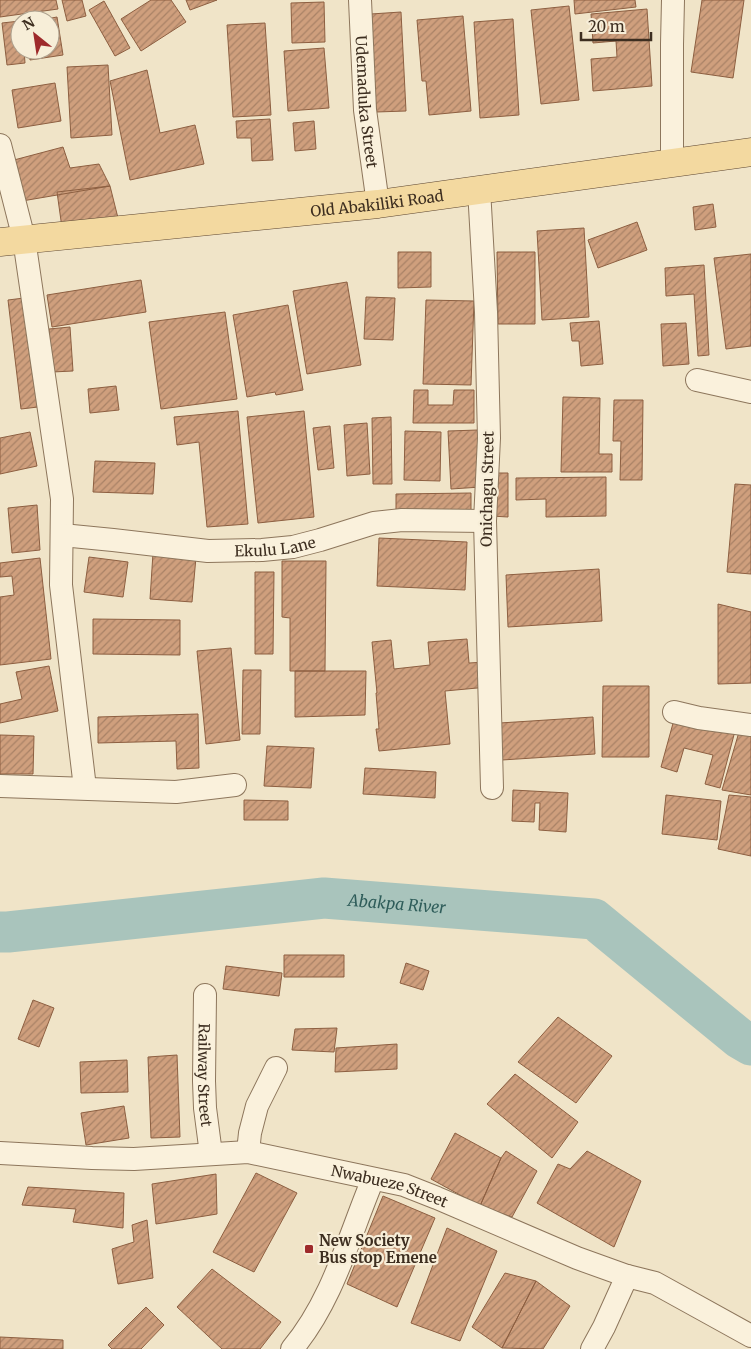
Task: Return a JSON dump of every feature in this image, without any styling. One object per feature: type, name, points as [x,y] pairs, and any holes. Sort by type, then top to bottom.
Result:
[{"type":"main road","name":"Old Abakiliki Road","points":[[12,240],[378,204],[751,152]]},
{"type":"street","name":"Udemaduka Street","points":[[360,0],[365,110],[378,204]]},
{"type":"street","points":[[672,163],[673,0]]},
{"type":"street","points":[[0,145],[12,240],[62,499],[61,585],[85,788]]},
{"type":"street","name":"Onichagu Street","points":[[479,189],[486,312],[489,438],[485,521],[492,788]]},
{"type":"street","points":[[697,380],[751,392]]},
{"type":"street","name":"Ekulu Lane","points":[[62,535],[208,551],[262,550],[293,547],[374,523],[402,520],[485,521]]},
{"type":"street","points":[[674,712],[699,718],[751,725]]},
{"type":"street","points":[[0,786],[176,792],[235,785]]},
{"type":"street","name":"Railway Street","points":[[205,995],[204,1090],[211,1154]]},
{"type":"street","points":[[248,1152],[250,1132],[257,1106],[276,1068]]},
{"type":"street","name":"Nwabueze Street","points":[[0,1153],[134,1159],[248,1152],[404,1185],[577,1258],[654,1283],[751,1336]]},
{"type":"street","points":[[292,1349],[305,1334],[322,1302],[349,1243],[361,1206],[373,1178]]},
{"type":"street","points":[[592,1349],[628,1276]]},
{"type":"building","points":[[0,0],[56,0],[58,9],[10,10],[10,16],[0,17]]},
{"type":"building","points":[[62,0],[82,0],[86,16],[67,21]]},
{"type":"building","points":[[151,0],[171,0],[186,22],[141,51],[121,19]]},
{"type":"building","points":[[186,0],[217,0],[190,10]]},
{"type":"building","points":[[574,0],[635,0],[636,7],[575,14]]},
{"type":"building","points":[[702,0],[744,0],[733,78],[691,72]]},
{"type":"building","points":[[104,1],[130,48],[115,56],[89,10]]},
{"type":"building","points":[[324,2],[325,42],[292,43],[291,3]]},
{"type":"building","points":[[569,6],[579,100],[541,104],[531,10]]},
{"type":"building","points":[[647,9],[652,86],[593,91],[591,59],[617,57],[616,41],[593,43],[591,14]]},
{"type":"building","points":[[401,12],[406,111],[376,112],[371,14]]},
{"type":"building","points":[[463,16],[471,111],[429,115],[426,81],[422,81],[417,20]]},
{"type":"building","points":[[513,19],[519,115],[480,118],[474,22]]},
{"type":"building","points":[[10,22],[10,60],[25,60],[25,63],[7,65],[2,23]]},
{"type":"building","points":[[265,23],[271,115],[233,117],[227,25]]},
{"type":"building","points":[[60,36],[63,55],[60,55]]},
{"type":"building","points":[[324,48],[329,108],[288,111],[284,51]]},
{"type":"building","points":[[108,65],[112,135],[71,138],[67,67]]},
{"type":"building","points":[[147,70],[160,133],[195,125],[204,164],[130,180],[110,81]]},
{"type":"building","points":[[55,83],[61,121],[18,128],[12,90]]},
{"type":"building","points":[[270,119],[273,160],[252,161],[251,138],[237,138],[236,121]]},
{"type":"building","points":[[314,121],[316,149],[295,151],[293,123]]},
{"type":"building","points":[[63,147],[70,168],[99,164],[110,186],[22,201],[14,160]]},
{"type":"building","points":[[110,186],[121,230],[63,235],[57,192]]},
{"type":"building","points":[[713,204],[716,227],[695,230],[693,207]]},
{"type":"building","points":[[637,222],[647,250],[598,268],[588,240]]},
{"type":"building","points":[[584,228],[589,317],[542,320],[537,231]]},
{"type":"building","points":[[398,252],[431,252],[431,287],[398,288]]},
{"type":"building","points":[[497,252],[535,252],[535,324],[498,324]]},
{"type":"building","points":[[751,254],[751,346],[726,349],[714,258]]},
{"type":"building","points":[[704,265],[709,355],[698,356],[694,294],[666,296],[665,268]]},
{"type":"building","points":[[141,280],[146,312],[52,327],[47,295]]},
{"type":"building","points":[[347,282],[361,365],[307,374],[293,291]]},
{"type":"building","points":[[366,297],[395,298],[393,340],[364,339]]},
{"type":"building","points":[[24,298],[38,407],[21,409],[8,300]]},
{"type":"building","points":[[426,300],[474,301],[471,385],[423,384]]},
{"type":"building","points":[[288,305],[303,390],[276,395],[275,392],[247,397],[233,315]]},
{"type":"building","points":[[225,312],[237,399],[161,409],[149,322]]},
{"type":"building","points":[[599,321],[603,364],[581,366],[579,341],[572,341],[570,323]]},
{"type":"building","points":[[686,323],[689,364],[663,366],[661,324]]},
{"type":"building","points":[[70,327],[73,371],[52,372],[49,329]]},
{"type":"building","points":[[116,386],[119,410],[90,413],[88,389]]},
{"type":"building","points":[[414,390],[428,390],[428,405],[453,405],[454,390],[474,390],[474,423],[413,423]]},
{"type":"building","points":[[563,397],[600,398],[599,454],[612,454],[612,472],[561,472]]},
{"type":"building","points":[[614,400],[643,400],[642,480],[620,480],[621,441],[613,441]]},
{"type":"building","points":[[238,411],[248,524],[207,527],[199,442],[177,445],[174,417]]},
{"type":"building","points":[[304,411],[314,517],[258,523],[247,417]]},
{"type":"building","points":[[391,417],[392,484],[373,484],[372,418]]},
{"type":"building","points":[[367,423],[370,474],[347,476],[344,425]]},
{"type":"building","points":[[330,426],[334,468],[318,470],[313,428]]},
{"type":"building","points":[[478,430],[481,487],[451,489],[448,431]]},
{"type":"building","points":[[405,431],[441,432],[440,481],[404,480]]},
{"type":"building","points":[[30,432],[37,466],[0,474],[0,438]]},
{"type":"building","points":[[95,461],[155,463],[153,494],[93,492]]},
{"type":"building","points":[[491,473],[508,473],[508,517],[491,516]]},
{"type":"building","points":[[606,477],[606,516],[546,517],[546,499],[516,500],[516,478]]},
{"type":"building","points":[[735,484],[751,485],[751,574],[727,572]]},
{"type":"building","points":[[471,493],[471,511],[396,512],[396,494]]},
{"type":"building","points":[[37,505],[40,550],[12,553],[8,508]]},
{"type":"building","points":[[379,538],[467,542],[465,590],[377,586]]},
{"type":"building","points":[[153,553],[196,557],[192,602],[150,599]]},
{"type":"building","points":[[89,557],[128,562],[123,597],[84,592]]},
{"type":"building","points":[[40,558],[51,659],[0,665],[0,597],[14,595],[12,576],[0,577],[0,563]]},
{"type":"building","points":[[282,561],[326,561],[325,671],[290,671],[290,618],[282,617]]},
{"type":"building","points":[[599,569],[602,621],[508,627],[506,575]]},
{"type":"building","points":[[255,572],[274,572],[273,654],[255,654]]},
{"type":"building","points":[[718,604],[751,612],[751,683],[718,684]]},
{"type":"building","points":[[93,619],[180,620],[180,655],[93,654]]},
{"type":"building","points":[[467,639],[469,663],[486,662],[488,687],[445,691],[450,744],[379,751],[376,729],[379,729],[377,693],[372,642],[391,640],[394,669],[430,665],[428,642]]},
{"type":"building","points":[[231,648],[240,740],[206,744],[197,651]]},
{"type":"building","points":[[49,666],[58,711],[0,723],[0,704],[22,699],[16,672]]},
{"type":"building","points":[[243,670],[261,670],[260,734],[242,734]]},
{"type":"building","points":[[295,671],[366,671],[365,715],[295,717]]},
{"type":"building","points":[[603,686],[649,686],[649,757],[602,757]]},
{"type":"building","points":[[198,714],[199,768],[177,769],[176,741],[98,743],[98,717]]},
{"type":"building","points":[[675,716],[735,731],[720,788],[705,784],[713,755],[684,748],[677,772],[661,767]]},
{"type":"building","points":[[593,717],[595,754],[502,760],[500,723]]},
{"type":"building","points":[[739,732],[751,734],[751,795],[722,790]]},
{"type":"building","points":[[0,735],[34,736],[33,774],[0,774]]},
{"type":"building","points":[[267,746],[314,748],[311,788],[264,786]]},
{"type":"building","points":[[365,768],[436,772],[435,798],[363,794]]},
{"type":"building","points":[[513,790],[568,793],[566,832],[539,830],[540,803],[535,803],[534,822],[512,821]]},
{"type":"building","points":[[666,795],[721,801],[717,840],[662,834]]},
{"type":"building","points":[[729,795],[751,797],[751,856],[718,849]]},
{"type":"building","points":[[244,800],[288,801],[288,820],[244,820]]},
{"type":"building","points":[[284,955],[344,955],[344,977],[284,977]]},
{"type":"building","points":[[406,963],[429,971],[423,990],[400,983]]},
{"type":"building","points":[[226,966],[282,973],[279,996],[223,989]]},
{"type":"building","points":[[33,1000],[54,1008],[39,1047],[18,1039]]},
{"type":"building","points":[[558,1017],[612,1056],[576,1103],[518,1062]]},
{"type":"building","points":[[337,1028],[334,1052],[292,1050],[295,1029]]},
{"type":"building","points":[[397,1044],[397,1069],[335,1072],[336,1048]]},
{"type":"building","points":[[177,1055],[180,1137],[151,1138],[148,1057]]},
{"type":"building","points":[[127,1060],[128,1092],[81,1093],[80,1062]]},
{"type":"building","points":[[515,1074],[578,1122],[552,1158],[487,1104]]},
{"type":"building","points":[[124,1106],[129,1138],[86,1145],[81,1113]]},
{"type":"building","points":[[455,1133],[501,1158],[480,1206],[431,1179]]},
{"type":"building","points":[[506,1151],[537,1171],[512,1217],[480,1206],[501,1158]]},
{"type":"building","points":[[587,1151],[641,1181],[614,1247],[537,1203],[558,1164],[570,1169]]},
{"type":"building","points":[[256,1173],[297,1193],[254,1272],[213,1252]]},
{"type":"building","points":[[216,1174],[217,1214],[156,1224],[152,1184]]},
{"type":"building","points":[[28,1187],[124,1193],[123,1228],[73,1222],[76,1209],[22,1205]]},
{"type":"building","points":[[383,1196],[435,1218],[397,1307],[347,1284]]},
{"type":"building","points":[[147,1220],[153,1278],[118,1284],[112,1249],[134,1242],[132,1225]]},
{"type":"building","points":[[447,1228],[497,1251],[460,1341],[411,1323]]},
{"type":"building","points":[[212,1269],[281,1322],[260,1349],[222,1349],[177,1307]]},
{"type":"building","points":[[505,1273],[536,1281],[502,1348],[472,1327]]},
{"type":"building","points":[[536,1281],[570,1306],[543,1349],[502,1348]]},
{"type":"building","points":[[146,1307],[164,1325],[141,1349],[112,1349],[108,1345]]},
{"type":"building","points":[[0,1337],[63,1340],[63,1349],[0,1349]]},
{"type":"waterway","name":"Abakpa River","points":[[0,932],[324,898],[594,919],[739,1038],[751,1045]]},
{"type":"place","name":"New Society Bus stop Emene","points":[[309,1249]]}]
